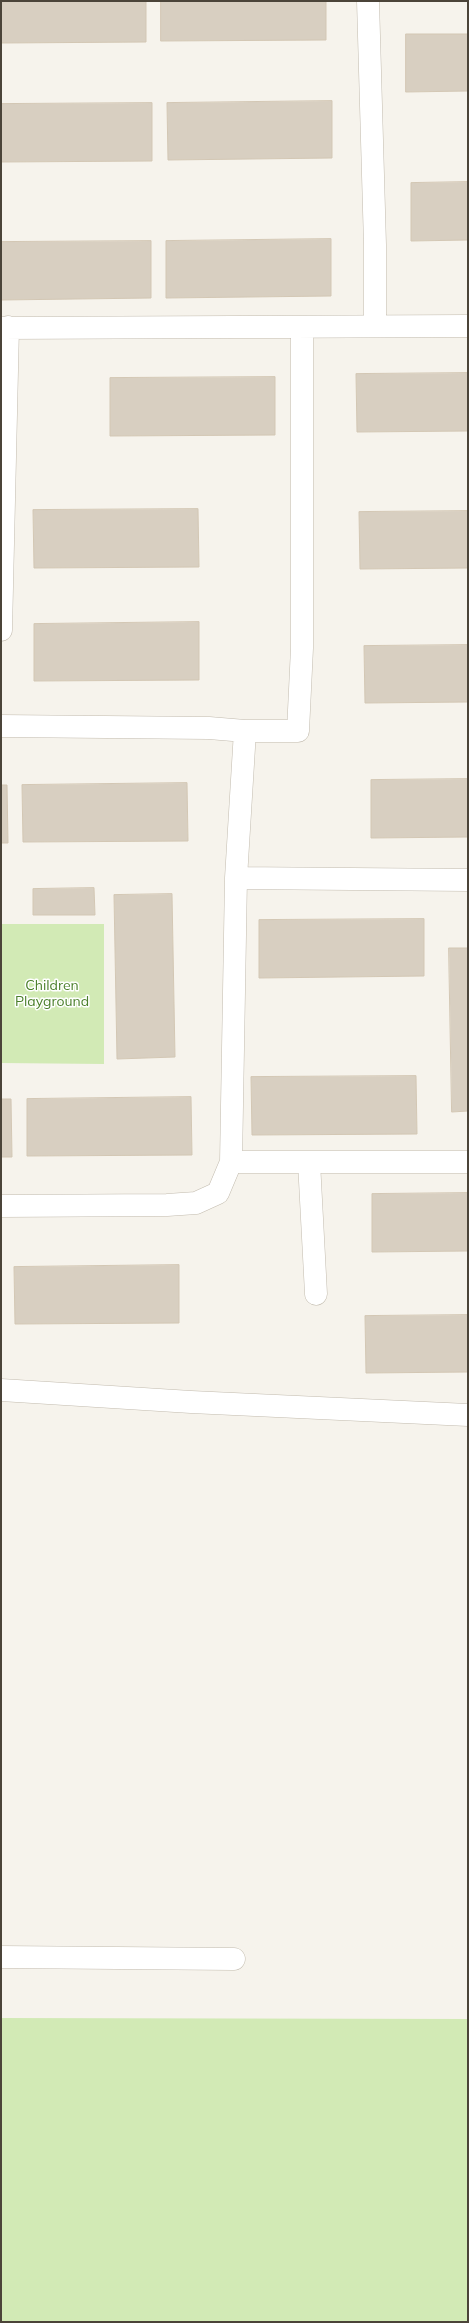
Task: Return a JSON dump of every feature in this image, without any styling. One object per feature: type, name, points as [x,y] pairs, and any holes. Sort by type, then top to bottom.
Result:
[{"type":"street","points":[[368,1],[375,245],[375,326]]},
{"type":"street","points":[[1,630],[3,327],[302,328],[468,326]]},
{"type":"street","points":[[1,726],[209,728],[245,731],[298,731],[302,648],[302,328]]},
{"type":"street","points":[[1,1206],[196,1203],[218,1193],[231,1162],[236,878],[245,731]]},
{"type":"street","points":[[236,878],[468,880]]},
{"type":"street","points":[[231,1162],[468,1162]]},
{"type":"street","points":[[309,1162],[316,1294]]},
{"type":"street","points":[[1,1390],[191,1402],[468,1415]]},
{"type":"street","points":[[1,1957],[234,1960]]},
{"type":"green space","name":"Children Playground","points":[[1,924],[104,924],[104,1064],[1,1063]]},
{"type":"green space","points":[[1,2018],[468,2019],[468,2322],[1,2322]]},
{"type":"building","points":[[1,1],[146,1],[146,42],[1,43]]},
{"type":"building","points":[[161,1],[326,1],[326,40],[161,41]]},
{"type":"building","points":[[406,34],[468,34],[468,91],[406,92]]},
{"type":"building","points":[[332,101],[332,158],[168,160],[167,103]]},
{"type":"building","points":[[152,103],[152,161],[1,162],[1,104]]},
{"type":"building","points":[[468,182],[468,240],[411,241],[411,183]]},
{"type":"building","points":[[331,239],[331,296],[166,298],[166,241]]},
{"type":"building","points":[[151,241],[151,298],[1,300],[1,242]]},
{"type":"building","points":[[468,373],[468,431],[357,432],[356,374]]},
{"type":"building","points":[[275,377],[275,435],[110,436],[110,378]]},
{"type":"building","points":[[198,509],[199,567],[34,568],[33,510]]},
{"type":"building","points":[[468,511],[468,568],[360,569],[359,512]]},
{"type":"building","points":[[199,622],[199,680],[34,681],[34,624]]},
{"type":"building","points":[[468,645],[468,702],[365,703],[364,646]]},
{"type":"building","points":[[468,779],[468,837],[371,838],[371,780]]},
{"type":"building","points":[[187,783],[188,841],[23,842],[22,785]]},
{"type":"building","points":[[1,785],[7,785],[8,843],[1,843]]},
{"type":"building","points":[[94,888],[95,915],[33,915],[33,889]]},
{"type":"building","points":[[172,894],[175,1057],[117,1059],[114,895]]},
{"type":"building","points":[[424,919],[424,976],[259,978],[259,920]]},
{"type":"building","points":[[449,948],[468,948],[468,1111],[452,1112]]},
{"type":"building","points":[[416,1076],[417,1134],[252,1135],[251,1077]]},
{"type":"building","points":[[191,1097],[192,1155],[27,1156],[27,1099]]},
{"type":"building","points":[[1,1099],[11,1099],[12,1157],[1,1157]]},
{"type":"building","points":[[468,1193],[468,1251],[372,1252],[372,1194]]},
{"type":"building","points":[[179,1265],[179,1323],[15,1324],[14,1267]]},
{"type":"building","points":[[468,1315],[468,1372],[366,1373],[365,1316]]}]
